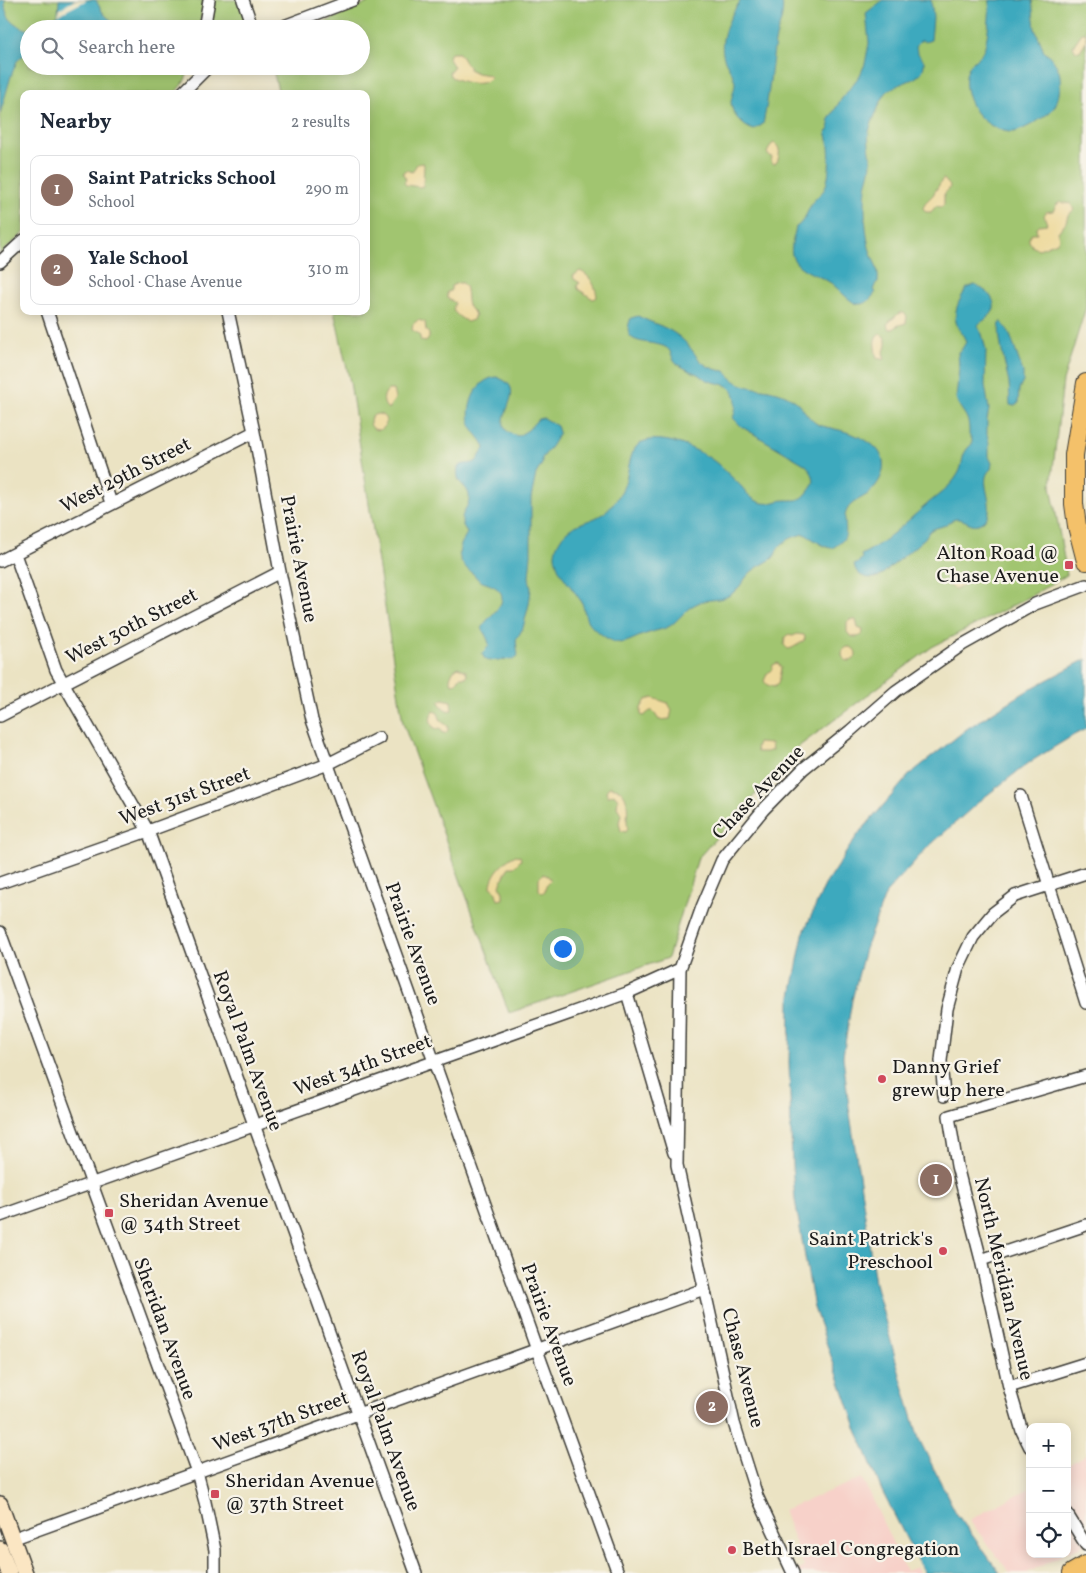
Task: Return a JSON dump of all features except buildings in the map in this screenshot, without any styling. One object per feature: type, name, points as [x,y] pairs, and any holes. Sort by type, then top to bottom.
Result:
[{"type":"main road","points":[[1086,383],[1074,455],[1074,504],[1077,526],[1086,561]]},
{"type":"main road","points":[[0,1504],[25,1573]]},
{"type":"main road","points":[[0,1549],[8,1573]]},
{"type":"main road","points":[[1072,1573],[1086,1565]]},
{"type":"street","points":[[206,20],[209,0]]},
{"type":"street","points":[[243,0],[250,20]]},
{"type":"street","points":[[300,20],[353,0]]},
{"type":"street","points":[[192,88],[195,75]]},
{"type":"street","points":[[192,88],[202,75]]},
{"type":"street","points":[[0,262],[20,244]]},
{"type":"street","points":[[48,315],[111,504]]},
{"type":"street","name":"Prairie Avenue","points":[[229,315],[254,432],[280,572],[312,720],[618,1573]]},
{"type":"street","name":"West 29th Street","points":[[0,561],[254,432]]},
{"type":"street","name":"Royal Palm Avenue","points":[[15,554],[56,670],[148,831],[416,1573]]},
{"type":"street","name":"West 30th Street","points":[[0,716],[280,572]]},
{"type":"street","name":"Chase Avenue","points":[[677,1165],[680,969],[702,907],[722,860],[763,810],[803,769],[896,691],[962,645],[1035,604],[1086,585]]},
{"type":"street","name":"West 31st Street","points":[[0,882],[148,831],[328,764],[378,738]]},
{"type":"street","points":[[1021,796],[1086,1003]]},
{"type":"street","points":[[944,1096],[941,1061],[947,1009],[958,968],[973,937],[993,913],[1015,896],[1086,873]]},
{"type":"street","name":"Sheridan Avenue","points":[[0,932],[197,1472],[215,1550],[215,1573]]},
{"type":"street","name":"West 34th Street","points":[[0,1216],[627,993],[680,969]]},
{"type":"street","name":"Chase Avenue","points":[[627,993],[677,1165],[734,1423],[757,1496],[789,1572]]},
{"type":"street","name":"North Meridian Avenue","points":[[1026,1439],[1008,1386],[981,1260],[957,1166],[949,1116],[1086,1076]]},
{"type":"street","points":[[981,1260],[1086,1225]]},
{"type":"street","name":"West 37th Street","points":[[12,1538],[704,1289]]},
{"type":"street","points":[[1008,1386],[1086,1363]]},
{"type":"street","points":[[1071,1521],[1086,1545]]},
{"type":"shaded area","points":[[1086,1454],[1086,1544],[1071,1551],[1071,1468],[1071,1463]]},
{"type":"shaded area","points":[[862,1478],[906,1571],[916,1567],[920,1573],[794,1573],[804,1567],[783,1510]]},
{"type":"shaded area","points":[[1026,1490],[1026,1558],[1057,1558],[1027,1573],[1010,1573],[969,1520]]},
{"type":"green space","points":[[0,0],[204,0],[201,20],[20,20],[20,75],[187,75],[177,90],[20,90],[20,236],[0,254]]},
{"type":"green space","points":[[213,0],[240,0],[248,20],[211,20]]},
{"type":"green space","points":[[374,0],[1086,0],[1086,307],[1063,381],[1051,486],[1067,575],[1029,597],[932,647],[798,747],[698,858],[668,958],[509,1013],[403,723],[350,382],[335,315],[370,315],[370,90],[278,90],[274,75],[370,75],[370,20],[330,20]]},
{"type":"sand","points":[[1082,33],[1086,33],[1086,41],[1080,51],[1076,51],[1073,46]]},
{"type":"sand","points":[[452,53],[459,53],[469,66],[469,69],[477,73],[489,75],[491,78],[482,83],[477,83],[451,77],[449,73],[454,67],[449,59]]},
{"type":"sand","points":[[774,143],[778,147],[779,157],[774,164],[771,162],[772,157],[767,153]]},
{"type":"sand","points":[[423,163],[423,186],[406,185],[403,172],[406,170],[412,172],[417,164]]},
{"type":"sand","points":[[944,179],[950,186],[944,194],[944,205],[941,207],[936,206],[931,212],[926,212],[923,208],[925,203]]},
{"type":"sand","points":[[1060,202],[1071,204],[1074,210],[1068,215],[1066,222],[1058,232],[1059,238],[1057,242],[1039,249],[1033,247],[1029,241],[1032,233],[1037,233],[1036,228],[1039,225],[1047,224],[1044,215],[1046,212],[1055,210],[1056,205]]},
{"type":"sand","points":[[580,271],[592,281],[596,298],[593,299],[578,289],[577,285],[580,283],[573,276]]},
{"type":"sand","points":[[462,283],[465,286],[469,307],[475,314],[473,320],[467,322],[454,312],[455,303],[447,298],[447,292],[451,291],[451,286]]},
{"type":"sand","points":[[899,313],[904,313],[907,316],[906,323],[896,326],[894,329],[888,328],[887,324]]},
{"type":"sand","points":[[418,320],[425,322],[426,330],[429,334],[426,342],[421,341],[419,334],[412,330],[413,324]]},
{"type":"sand","points":[[881,334],[886,341],[883,354],[884,360],[877,358],[875,349],[875,340]]},
{"type":"sand","points":[[388,390],[393,390],[395,399],[388,409],[384,400]]},
{"type":"sand","points":[[378,414],[384,416],[386,422],[384,428],[378,430],[372,428],[370,422],[372,416]]},
{"type":"sand","points":[[962,574],[966,577],[966,580],[961,587],[954,589],[946,584],[946,580]]},
{"type":"sand","points":[[852,619],[856,620],[858,628],[863,630],[862,635],[858,637],[854,637],[847,632],[847,622]]},
{"type":"sand","points":[[797,634],[804,635],[804,641],[788,649],[784,645],[785,637]]},
{"type":"sand","points":[[846,647],[852,647],[856,654],[852,661],[846,661],[842,657],[842,651]]},
{"type":"sand","points":[[777,663],[781,668],[778,684],[774,687],[767,685],[764,681],[773,665]]},
{"type":"sand","points":[[458,667],[466,671],[467,677],[460,677],[456,683],[452,684],[450,678],[453,671]]},
{"type":"sand","points":[[653,698],[668,703],[672,710],[670,719],[659,720],[653,711],[644,716],[641,715],[641,708],[646,700]]},
{"type":"sand","points":[[443,699],[451,701],[452,710],[446,710],[441,706],[439,702]]},
{"type":"sand","points":[[434,711],[438,713],[441,721],[448,726],[446,733],[443,733],[440,728],[433,727],[430,719]]},
{"type":"sand","points":[[758,743],[771,744],[772,750],[757,752],[756,747]]},
{"type":"sand","points":[[609,787],[616,788],[624,794],[626,799],[628,828],[626,832],[621,831],[619,823],[621,814],[617,807],[618,799],[614,794],[608,796],[606,791]]},
{"type":"sand","points":[[516,855],[520,856],[521,860],[514,867],[509,867],[507,870],[500,885],[503,899],[498,900],[495,890],[491,887],[493,877],[507,860]]},
{"type":"sand","points":[[543,874],[551,880],[542,893],[539,890],[539,878]]},
{"type":"water","points":[[0,0],[5,0],[8,16],[20,27],[20,58],[11,76],[0,114]]},
{"type":"water","points":[[59,0],[96,0],[104,14],[111,20],[49,20],[58,15]]},
{"type":"water","points":[[741,0],[782,0],[783,6],[775,42],[763,124],[754,130],[742,123],[733,111],[731,102],[735,83],[724,58],[723,50],[726,28]]},
{"type":"water","points":[[883,0],[931,0],[933,18],[931,40],[925,42],[922,40],[916,47],[924,61],[923,68],[916,77],[886,93],[870,128],[871,165],[866,188],[865,215],[869,248],[878,271],[878,282],[873,290],[876,292],[870,299],[858,304],[831,283],[800,266],[793,258],[792,246],[796,227],[803,220],[812,203],[824,190],[826,184],[830,161],[826,131],[829,130],[830,123],[828,121],[840,101],[860,75],[865,64],[869,43],[866,13]]},
{"type":"water","points":[[990,0],[1032,0],[1035,29],[1043,50],[1055,64],[1060,76],[1059,95],[1052,110],[1036,122],[1013,132],[999,129],[982,119],[971,104],[966,90],[968,69],[981,54],[985,46]]},
{"type":"water","points":[[974,285],[984,290],[994,303],[992,313],[978,325],[986,350],[985,385],[989,409],[987,434],[989,457],[992,463],[986,481],[989,503],[987,516],[978,524],[955,519],[943,526],[932,529],[925,538],[879,577],[871,578],[860,575],[854,564],[857,564],[862,558],[861,555],[886,539],[947,488],[958,474],[965,452],[972,444],[967,418],[956,398],[959,368],[958,352],[966,342],[955,317],[957,306],[962,296],[967,288]]},
{"type":"water","points":[[638,316],[672,332],[684,341],[702,362],[715,369],[725,371],[738,383],[785,395],[797,403],[817,424],[840,430],[867,441],[880,454],[883,466],[880,478],[873,489],[847,510],[845,514],[845,535],[835,547],[825,546],[804,534],[793,537],[778,548],[773,558],[751,572],[739,588],[725,598],[701,602],[692,606],[670,626],[620,643],[608,639],[596,631],[588,622],[582,603],[558,568],[555,551],[567,531],[600,516],[614,503],[623,487],[632,454],[638,445],[651,440],[661,440],[693,449],[719,465],[750,496],[761,503],[800,499],[814,482],[812,473],[806,465],[742,427],[733,418],[736,399],[730,388],[708,380],[679,365],[663,346],[632,338],[628,327],[631,318]]},
{"type":"water","points":[[1001,321],[1009,332],[1023,372],[1023,382],[1019,389],[1018,404],[1014,406],[1010,405],[1009,384],[1000,342]]},
{"type":"water","points":[[497,377],[509,384],[512,392],[504,421],[505,427],[509,432],[518,436],[528,430],[538,419],[543,418],[557,426],[559,432],[552,446],[542,458],[542,464],[536,474],[531,498],[529,577],[531,589],[523,628],[516,640],[518,656],[514,659],[488,661],[482,653],[489,646],[482,627],[500,605],[502,598],[496,588],[479,580],[466,568],[460,559],[461,545],[467,533],[462,519],[469,495],[468,491],[459,481],[457,473],[458,467],[478,460],[485,449],[471,426],[470,408],[474,393],[479,387],[490,378]]},
{"type":"water","points":[[1086,659],[1086,729],[1030,762],[982,799],[927,848],[886,893],[865,949],[852,1000],[843,1056],[875,1283],[919,1439],[956,1513],[1000,1573],[924,1573],[882,1491],[857,1430],[814,1308],[795,1200],[792,1166],[789,1062],[790,1001],[803,934],[825,885],[856,837],[910,774],[968,728],[1030,689]]},
{"type":"pier","points":[[75,0],[87,0],[58,15],[59,9]]},
{"type":"place","name":"Alton Road @ Chase Avenue","points":[[1069,565]]},
{"type":"place","name":"Danny Grief grew up here","points":[[882,1079]]},
{"type":"place","name":"Saint Patricks School","points":[[936,1180]]},
{"type":"place","name":"Sheridan Avenue @ 34th Street","points":[[109,1213]]},
{"type":"place","name":"Saint Patrick's Preschool","points":[[943,1251]]},
{"type":"place","name":"Yale School","points":[[712,1407]]},
{"type":"place","name":"Sheridan Avenue @ 37th Street","points":[[215,1494]]},
{"type":"place","name":"Beth Israel Congregation","points":[[732,1550]]}]
